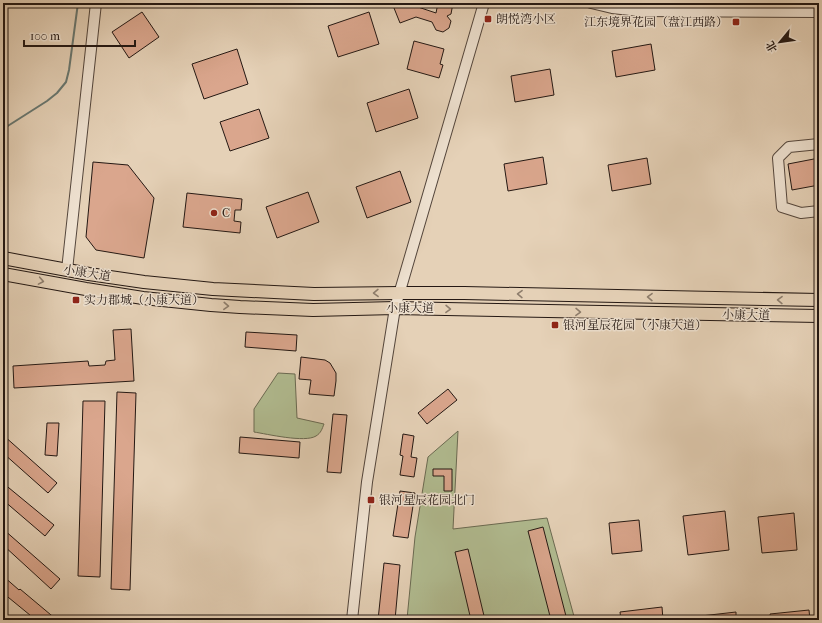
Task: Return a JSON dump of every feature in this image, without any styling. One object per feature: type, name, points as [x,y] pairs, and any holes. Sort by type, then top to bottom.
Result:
[{"type":"main road","name":"小康大道","points":[[3,258],[144,282],[213,289],[314,294],[400,293],[819,300]]},
{"type":"main road","name":"小康大道","points":[[3,274],[143,298],[212,305],[313,310],[395,308],[819,316]]},
{"type":"street","points":[[67,270],[89,55],[96,3]]},
{"type":"street","points":[[352,620],[367,482],[395,308],[484,3]]},
{"type":"street","points":[[591,3],[612,8],[640,11],[819,12]]},
{"type":"street","points":[[819,144],[789,147],[778,158],[782,207],[801,213],[819,211]]},
{"type":"green space","points":[[278,373],[295,374],[297,418],[324,424],[316,436],[304,439],[254,432],[254,409]]},
{"type":"green space","points":[[458,431],[453,529],[547,518],[575,620],[407,619],[415,537],[428,457]]},
{"type":"building","points":[[392,3],[412,3],[412,5],[436,13],[438,3],[453,3],[451,14],[447,16],[451,21],[449,28],[443,32],[436,30],[432,22],[416,17],[400,23]]},
{"type":"building","points":[[142,12],[159,37],[129,58],[112,32]]},
{"type":"building","points":[[369,12],[379,44],[338,57],[328,26]]},
{"type":"building","points":[[414,41],[444,49],[440,64],[443,65],[439,78],[407,69]]},
{"type":"building","points":[[651,44],[655,70],[616,77],[612,51]]},
{"type":"building","points":[[237,49],[248,84],[204,99],[192,64]]},
{"type":"building","points":[[550,69],[554,95],[515,102],[511,76]]},
{"type":"building","points":[[409,89],[418,118],[376,132],[367,103]]},
{"type":"building","points":[[259,109],[269,138],[230,151],[220,122]]},
{"type":"building","points":[[543,157],[547,184],[508,191],[504,164]]},
{"type":"building","points":[[647,158],[651,184],[612,191],[608,165]]},
{"type":"building","points":[[819,158],[819,185],[792,190],[788,164]]},
{"type":"building","points":[[93,162],[128,165],[154,198],[144,258],[96,250],[86,237]]},
{"type":"building","points":[[400,171],[411,202],[367,218],[356,187]]},
{"type":"building","points":[[308,192],[319,222],[277,238],[266,207]]},
{"type":"building","name":"C","points":[[187,193],[242,199],[241,210],[235,210],[234,221],[241,222],[240,233],[183,227]]},
{"type":"building","points":[[131,329],[134,381],[14,388],[13,366],[88,361],[89,366],[105,365],[106,361],[115,360],[113,330]]},
{"type":"building","points":[[246,332],[297,335],[296,351],[245,347]]},
{"type":"building","points":[[301,357],[325,360],[330,363],[336,373],[334,396],[309,394],[311,380],[299,379]]},
{"type":"building","points":[[448,389],[457,400],[427,424],[418,413]]},
{"type":"building","points":[[117,392],[136,393],[130,590],[111,589]]},
{"type":"building","points":[[83,401],[105,401],[100,577],[78,576]]},
{"type":"building","points":[[333,414],[347,415],[341,473],[327,472]]},
{"type":"building","points":[[47,423],[59,423],[57,456],[45,455]]},
{"type":"building","points":[[403,434],[414,436],[411,457],[417,458],[414,477],[400,475],[403,456],[400,455]]},
{"type":"building","points":[[3,435],[57,483],[48,493],[3,453]]},
{"type":"building","points":[[240,437],[300,442],[299,458],[239,453]]},
{"type":"building","points":[[433,469],[452,469],[452,491],[444,491],[444,476],[433,476]]},
{"type":"building","points":[[3,483],[54,525],[45,536],[3,500]]},
{"type":"building","points":[[400,491],[415,493],[408,538],[393,536]]},
{"type":"building","points":[[725,511],[729,550],[688,555],[683,516]]},
{"type":"building","points":[[794,513],[797,550],[762,553],[758,517]]},
{"type":"building","points":[[639,520],[642,551],[612,554],[609,523]]},
{"type":"building","points":[[543,527],[567,620],[551,620],[528,531]]},
{"type":"building","points":[[3,529],[60,579],[51,589],[3,545]]},
{"type":"building","points":[[468,549],[485,620],[471,620],[455,552]]},
{"type":"building","points":[[384,563],[400,565],[395,620],[378,620]]},
{"type":"building","points":[[3,576],[57,620],[36,620],[3,593]]},
{"type":"building","points":[[662,607],[663,620],[621,620],[620,612]]},
{"type":"building","points":[[809,610],[810,620],[771,620],[770,614]]},
{"type":"building","points":[[736,612],[736,620],[701,620],[701,616]]},
{"type":"waterway","points":[[3,129],[47,101],[57,93],[66,82],[78,3]]},
{"type":"place","name":"朗悦湾小区","points":[[488,19]]},
{"type":"place","name":"江东境界花园（盘江西路）","points":[[736,22]]},
{"type":"place","name":"C","points":[[214,213]]},
{"type":"place","name":"实力郡城（小康大道）","points":[[76,300]]},
{"type":"place","name":"银河星辰花园（小康大道）","points":[[555,325]]},
{"type":"place","name":"银河星辰花园北门","points":[[371,500]]}]
